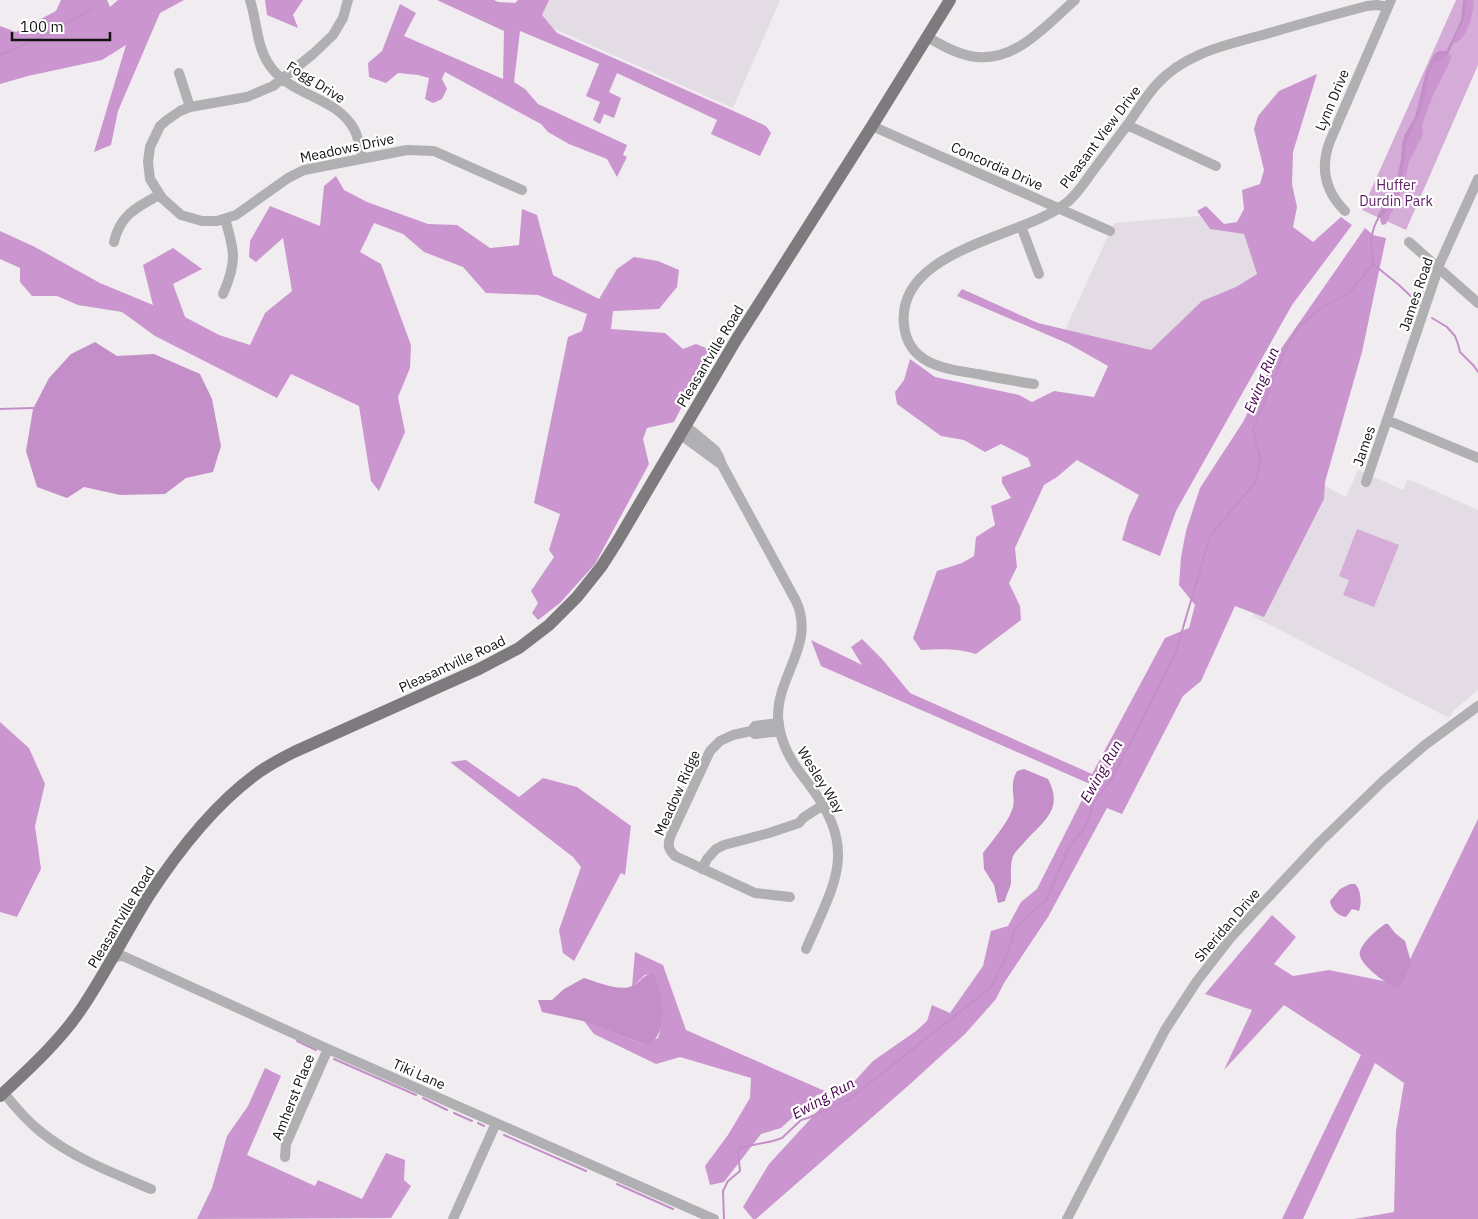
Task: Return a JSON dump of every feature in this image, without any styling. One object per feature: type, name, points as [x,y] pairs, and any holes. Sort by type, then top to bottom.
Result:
[{"type":"main road","name":"Pleasantville Road","points":[[2,1095],[70,1025],[114,957],[147,898],[180,852],[219,808],[255,775],[294,752],[502,658],[526,643],[549,625],[577,597],[601,567],[772,282],[950,0]]},
{"type":"street","name":"Fogg Drive","points":[[250,0],[256,34],[261,50],[270,66],[281,78],[299,91],[332,106],[345,116],[358,138],[362,158]]},
{"type":"street","name":"Meadows Drive","points":[[348,0],[343,18],[333,35],[313,54],[273,86],[256,94],[190,107],[160,126],[150,147],[148,170],[150,179],[159,194],[173,209],[186,217],[210,222],[225,219],[243,211],[297,172],[312,167],[407,150],[434,152],[522,190]]},
{"type":"street","points":[[927,37],[969,56],[979,58],[998,56],[1018,48],[1075,0]]},
{"type":"street","name":"Pleasant View Drive","points":[[1034,384],[943,369],[925,360],[912,346],[904,329],[904,309],[910,291],[923,276],[956,252],[1021,226],[1059,208],[1071,199],[1149,94],[1160,81],[1178,66],[1199,54],[1367,6],[1390,4]]},
{"type":"street","name":"Lynn Drive","points":[[1345,211],[1337,203],[1327,183],[1325,157],[1332,135],[1390,4]]},
{"type":"street","points":[[179,73],[190,107]]},
{"type":"street","points":[[1127,125],[1216,166]]},
{"type":"street","name":"Concordia Drive","points":[[872,126],[1110,231]]},
{"type":"street","name":"James Road","points":[[1387,420],[1439,268],[1478,179]]},
{"type":"street","points":[[114,242],[118,227],[124,219],[139,206],[159,194]]},
{"type":"street","points":[[223,294],[232,272],[234,257],[232,241],[225,219]]},
{"type":"street","points":[[1021,226],[1039,274]]},
{"type":"street","points":[[1409,242],[1478,303]]},
{"type":"street","points":[[1387,420],[1478,458]]},
{"type":"street","name":"James","points":[[1366,482],[1387,420]]},
{"type":"street","name":"Wesley Way","points":[[684,430],[715,450],[796,601],[801,614],[800,645],[780,694],[779,727],[784,747],[793,764],[826,809],[838,846],[837,872],[806,948]]},
{"type":"street","name":"Sheridan Drive","points":[[1067,1219],[1165,1030],[1180,1005],[1232,936],[1320,842],[1374,788],[1426,745],[1478,706]]},
{"type":"street","name":"Meadow Ridge","points":[[779,727],[756,726],[751,731],[733,735],[720,742],[710,751],[668,842],[670,851],[675,856],[702,870],[755,893],[790,897]]},
{"type":"street","points":[[702,870],[707,859],[716,849],[724,845],[799,823],[803,818],[826,809]]},
{"type":"street","name":"Tiki Lane","points":[[114,957],[123,956],[328,1049],[711,1218]]},
{"type":"street","name":"Amherst Place","points":[[285,1157],[286,1144],[328,1049]]},
{"type":"street","points":[[2,1095],[35,1128],[58,1144],[90,1162],[151,1189]]},
{"type":"street","points":[[453,1219],[496,1123]]},
{"type":"shaded area","points":[[61,0],[107,0],[110,7],[118,0],[184,0],[160,13],[118,111],[111,145],[94,152],[126,45],[102,60],[0,84],[0,26],[16,32],[56,11]]},
{"type":"shaded area","points":[[265,0],[303,0],[293,15],[298,28],[267,15]]},
{"type":"shaded area","points":[[437,0],[494,0],[515,3],[518,0],[549,0],[542,15],[557,33],[766,126],[771,133],[760,156],[711,134],[717,120],[617,73],[609,92],[621,98],[614,118],[604,114],[600,124],[593,120],[600,102],[586,96],[599,64],[520,31],[514,82],[525,89],[538,104],[627,145],[623,155],[627,157],[617,177],[607,159],[569,144],[548,132],[541,124],[445,72],[442,79],[447,89],[442,99],[433,103],[425,99],[429,78],[398,73],[386,83],[369,77],[368,63],[382,51],[400,4],[416,13],[404,36],[503,79],[504,31]]},
{"type":"shaded area","points":[[541,0],[780,0],[733,108],[532,19]]},
{"type":"shaded area","points":[[1463,0],[1467,0],[1464,20],[1448,55],[1434,64],[1429,74],[1421,111],[1407,141],[1401,188],[1394,203],[1381,218],[1377,217],[1393,197],[1401,159],[1402,144],[1405,134],[1415,117],[1426,71],[1434,54],[1447,50],[1461,20]]},
{"type":"shaded area","points":[[1467,0],[1474,0],[1471,18],[1464,35],[1456,43],[1454,42],[1464,20]]},
{"type":"shaded area","points":[[1451,55],[1451,59],[1433,95],[1422,125],[1423,135],[1409,162],[1403,188],[1386,224],[1382,225],[1380,220],[1382,216],[1401,188],[1407,141],[1421,111],[1429,74],[1434,64]]},
{"type":"shaded area","points":[[1317,74],[1293,152],[1292,184],[1297,207],[1293,227],[1313,242],[1341,217],[1352,225],[1292,305],[1176,511],[1160,556],[1122,540],[1129,516],[1139,495],[1077,460],[1044,485],[1015,548],[1017,567],[1009,583],[1020,606],[1021,620],[976,654],[956,650],[921,650],[913,638],[937,571],[962,563],[974,556],[976,537],[995,525],[991,506],[1011,498],[1002,483],[1002,477],[1031,466],[1028,458],[1001,444],[985,452],[964,440],[941,436],[897,404],[895,392],[904,380],[910,359],[935,377],[1019,395],[1032,402],[1054,391],[1094,397],[1108,366],[1069,344],[957,296],[962,289],[1038,323],[1151,350],[1202,301],[1236,287],[1257,274],[1244,234],[1210,229],[1197,211],[1206,206],[1224,224],[1237,222],[1244,209],[1242,190],[1260,184],[1264,170],[1254,129],[1258,116],[1279,91]]},
{"type":"shaded area","points":[[336,176],[344,190],[367,202],[428,224],[457,225],[490,248],[519,245],[522,209],[537,215],[553,275],[599,299],[617,269],[634,257],[658,261],[679,270],[677,287],[659,309],[613,311],[611,329],[665,333],[683,349],[696,344],[711,350],[674,422],[647,428],[643,439],[649,464],[595,564],[560,603],[538,620],[532,613],[538,603],[531,591],[554,557],[549,550],[560,514],[534,503],[568,337],[582,331],[587,314],[538,295],[486,293],[463,267],[424,252],[403,234],[374,223],[360,252],[381,264],[411,345],[410,368],[398,397],[405,432],[379,491],[371,481],[359,406],[291,374],[277,398],[155,336],[122,312],[78,305],[57,296],[32,296],[20,282],[20,268],[0,259],[0,231],[33,246],[100,283],[153,305],[143,265],[173,248],[202,269],[173,284],[185,317],[219,335],[250,345],[265,313],[292,291],[283,238],[256,262],[249,257],[250,241],[270,206],[320,226],[324,186]]},
{"type":"shaded area","points":[[1200,216],[1210,229],[1244,234],[1257,274],[1236,287],[1202,301],[1151,350],[1065,330],[1114,223]]},
{"type":"shaded area","points":[[1365,228],[1373,235],[1386,238],[1362,352],[1325,482],[1324,499],[1264,617],[1235,606],[1201,681],[1183,696],[1122,814],[1107,808],[1048,917],[1004,983],[996,999],[965,1034],[909,1085],[756,1219],[753,1219],[743,1207],[769,1164],[838,1089],[852,1084],[873,1061],[916,1031],[927,1021],[932,1005],[950,1013],[983,966],[991,931],[1008,926],[1021,902],[1037,889],[1090,784],[821,666],[811,640],[862,665],[851,647],[862,639],[882,659],[910,693],[1092,774],[1165,638],[1189,628],[1195,605],[1179,585],[1181,557],[1186,531],[1200,488],[1243,422],[1276,356]]},
{"type":"shaded area","points":[[95,342],[117,356],[154,354],[200,374],[212,399],[221,446],[213,472],[186,478],[165,494],[120,495],[84,487],[67,498],[37,487],[26,451],[33,409],[49,378],[71,354]]},
{"type":"shaded area","points":[[1358,470],[1403,490],[1408,479],[1478,510],[1478,690],[1454,710],[1449,718],[1253,616],[1285,542],[1307,477],[1346,497]]},
{"type":"shaded area","points":[[0,722],[29,748],[45,784],[35,826],[41,869],[17,917],[0,912]]},
{"type":"shaded area","points":[[466,760],[519,797],[543,778],[577,787],[631,826],[625,875],[621,873],[574,961],[563,953],[559,930],[581,867],[573,857],[450,762]]},
{"type":"shaded area","points":[[1024,769],[1048,779],[1053,790],[1054,800],[1049,815],[1013,856],[1010,888],[1005,901],[998,903],[994,885],[984,869],[983,853],[1010,815],[1014,801],[1014,777],[1017,771]]},
{"type":"shaded area","points":[[1478,819],[1478,1219],[1354,1219],[1394,1212],[1396,1131],[1404,1083],[1375,1063],[1303,1219],[1282,1219],[1361,1055],[1284,1005],[1224,1070],[1252,1010],[1205,994],[1272,915],[1296,937],[1274,964],[1293,976],[1329,970],[1398,984]]},
{"type":"shaded area","points":[[1350,884],[1355,884],[1360,893],[1360,904],[1359,911],[1352,909],[1346,917],[1335,912],[1330,901],[1340,889]]},
{"type":"shaded area","points":[[1385,924],[1388,924],[1405,941],[1411,962],[1404,981],[1398,989],[1374,973],[1360,956],[1364,943]]},
{"type":"shaded area","points":[[635,952],[663,965],[686,1030],[827,1092],[817,1095],[781,1128],[761,1134],[724,1182],[710,1185],[705,1166],[728,1135],[750,1098],[751,1078],[680,1057],[656,1064],[594,1034],[584,1021],[643,1044],[658,1038],[663,1013],[660,989],[653,974],[645,975],[632,987]]},
{"type":"shaded area","points":[[653,973],[660,990],[663,1019],[657,1037],[651,1044],[643,1044],[583,1021],[542,1012],[538,1000],[552,1000],[564,989],[584,978],[608,986],[627,988]]},
{"type":"shaded area","points":[[265,1068],[281,1076],[247,1155],[315,1186],[318,1180],[362,1199],[386,1153],[405,1160],[404,1180],[411,1186],[391,1218],[197,1219],[212,1188],[227,1136],[248,1106]]},
{"type":"green space","name":"Huffer Durdin Park","points":[[1456,0],[1478,0],[1478,65],[1406,230],[1362,210]]},
{"type":"green space","points":[[1357,529],[1399,545],[1374,607],[1343,595],[1349,580],[1339,576]]},
{"type":"waterway","points":[[0,55],[35,40],[94,8]]},
{"type":"waterway","name":"Ewing Run","points":[[724,1219],[723,1191],[728,1181],[740,1171],[739,1148],[782,1138],[801,1120],[851,1098],[991,987],[1007,955],[1015,928],[1047,899],[1070,845],[1085,828],[1094,802],[1111,780],[1175,655],[1210,536],[1255,483],[1261,461],[1253,430],[1285,350],[1298,327],[1320,309],[1350,292],[1373,264],[1372,234],[1379,217]]},
{"type":"waterway","name":"Ewing Run","points":[[1373,264],[1420,305]]},
{"type":"waterway","name":"Ewing Run","points":[[1432,318],[1447,327],[1455,336],[1460,352],[1478,372]]},
{"type":"waterway","points":[[0,409],[33,408]]},
{"type":"waterway","points":[[297,1041],[316,1050]]},
{"type":"waterway","points":[[334,1059],[416,1095]]},
{"type":"waterway","points":[[423,1098],[447,1110]]},
{"type":"waterway","points":[[454,1113],[472,1121]]},
{"type":"waterway","points":[[478,1123],[484,1126]]},
{"type":"waterway","points":[[504,1135],[586,1171]]},
{"type":"waterway","points":[[617,1184],[673,1209]]}]
